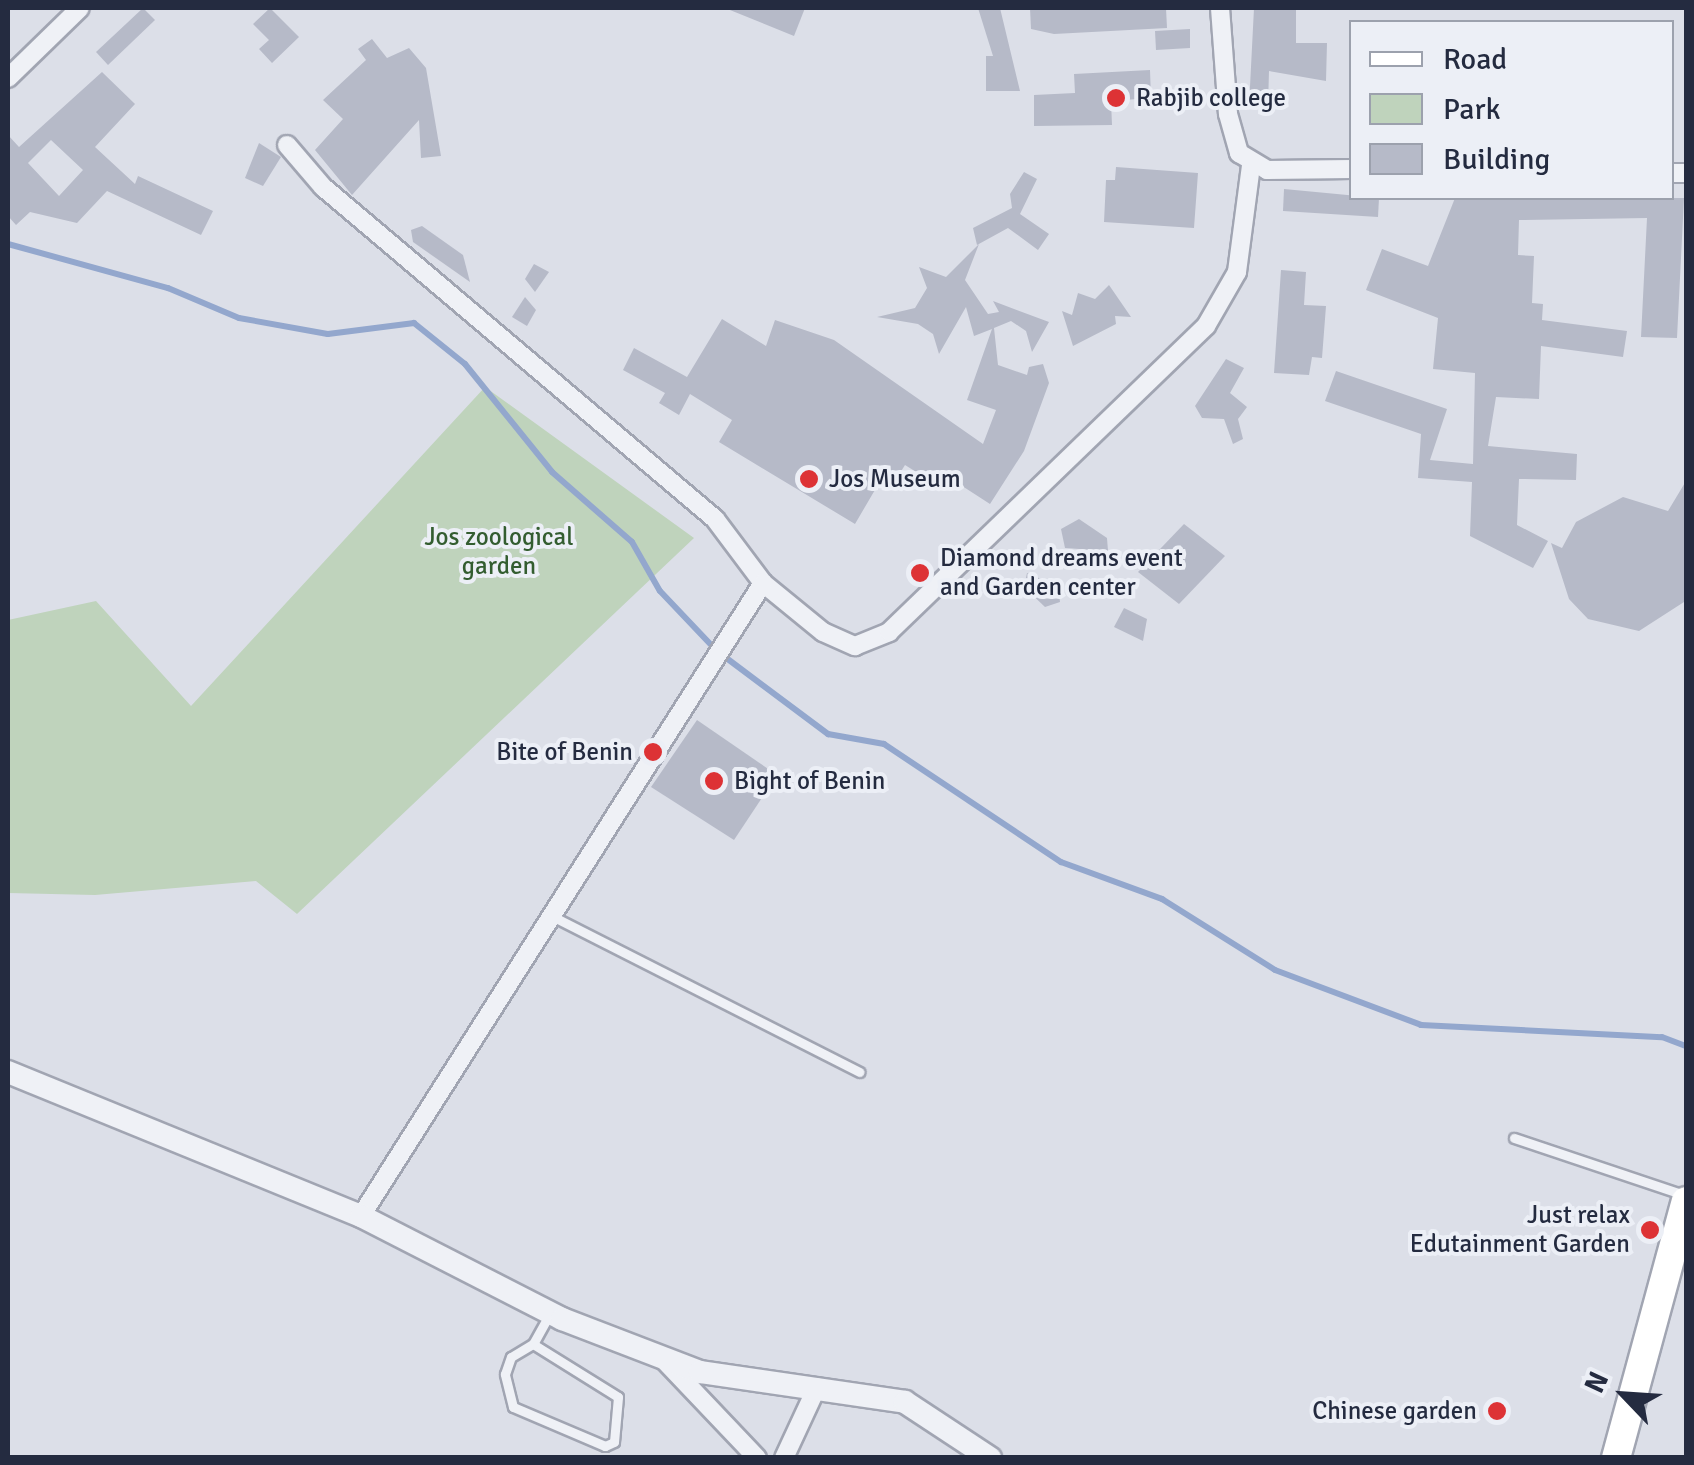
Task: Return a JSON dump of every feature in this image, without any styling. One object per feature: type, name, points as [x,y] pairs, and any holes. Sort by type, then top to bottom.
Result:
[{"type":"main road","points":[[1616,1458],[1678,1264],[1686,1198]]},
{"type":"street","points":[[8,78],[80,8]]},
{"type":"street","points":[[287,145],[323,187],[715,519],[763,583],[839,642],[873,643],[889,632],[1206,326],[1237,272],[1251,165],[1228,114],[1220,8]]},
{"type":"street","points":[[1251,165],[1349,169]]},
{"type":"street","points":[[360,1216],[548,914],[763,583]]},
{"type":"street","points":[[8,1072],[360,1216],[550,1313],[660,1356],[740,1380],[818,1386],[905,1402],[990,1458]]},
{"type":"street","points":[[660,1356],[757,1458]]},
{"type":"street","points":[[784,1458],[818,1386]]},
{"type":"lane","points":[[548,914],[859,1072]]},
{"type":"lane","points":[[1514,1138],[1686,1198]]},
{"type":"lane","points":[[533,1344],[618,1397],[614,1442],[605,1446],[513,1406],[505,1374],[511,1357],[533,1344],[550,1313]]},
{"type":"green space","name":"Jos zoological garden","points":[[485,387],[694,538],[297,914],[256,881],[95,895],[8,893],[8,620],[96,601],[191,706]]},
{"type":"building","points":[[143,8],[155,20],[108,65],[96,52]]},
{"type":"building","points":[[270,8],[299,37],[272,63],[259,49],[269,40],[253,24]]},
{"type":"building","points":[[725,8],[805,8],[794,36]]},
{"type":"building","points":[[978,8],[1000,8],[1020,91],[986,91],[986,56],[993,56]]},
{"type":"building","points":[[1030,8],[1166,8],[1167,28],[1054,34],[1031,29]]},
{"type":"building","points":[[1254,8],[1296,8],[1296,43],[1327,43],[1326,81],[1269,71],[1268,106],[1249,106]]},
{"type":"building","points":[[1190,29],[1190,48],[1156,50],[1155,31]]},
{"type":"building","points":[[372,39],[387,58],[409,48],[426,68],[441,156],[421,158],[419,120],[352,195],[315,150],[343,119],[323,100],[366,60],[358,49]]},
{"type":"building","points":[[1150,70],[1151,98],[1111,101],[1112,125],[1034,126],[1034,95],[1075,93],[1074,74]]},
{"type":"building","points":[[102,72],[135,104],[95,147],[135,184],[138,176],[213,211],[201,235],[107,191],[77,223],[30,212],[16,225],[8,216],[8,135],[19,147]],"holes":[[[51,140],[83,170],[59,196],[28,163]]]},
{"type":"building","points":[[259,143],[281,157],[263,186],[245,178]]},
{"type":"building","points":[[1116,167],[1198,173],[1194,228],[1104,222],[1106,180],[1115,180]]},
{"type":"building","points":[[1024,172],[1037,179],[1020,214],[1049,234],[1038,250],[1008,228],[977,245],[973,228],[1012,208],[1010,194]]},
{"type":"building","points":[[1284,189],[1349,195],[1349,200],[1379,200],[1378,217],[1283,211]]},
{"type":"building","points":[[1684,198],[1677,338],[1641,337],[1647,218],[1519,220],[1518,255],[1534,256],[1532,303],[1543,304],[1542,320],[1627,331],[1623,357],[1541,346],[1539,399],[1496,397],[1488,446],[1577,454],[1576,480],[1519,479],[1517,525],[1548,541],[1533,568],[1470,536],[1472,482],[1418,478],[1421,434],[1325,401],[1336,371],[1447,409],[1430,460],[1473,464],[1475,373],[1433,369],[1438,318],[1366,290],[1382,249],[1428,266],[1454,200]]},
{"type":"building","points":[[422,226],[463,255],[470,282],[413,242],[411,230]]},
{"type":"building","points":[[979,244],[965,280],[988,314],[999,312],[993,301],[1049,322],[1032,352],[1026,331],[1011,321],[994,328],[998,365],[1027,375],[1029,367],[1043,364],[1049,383],[1024,451],[990,504],[939,471],[921,475],[905,465],[890,489],[879,483],[855,524],[719,442],[732,420],[690,394],[679,415],[659,403],[665,393],[623,370],[634,348],[687,377],[722,319],[766,346],[775,320],[834,340],[983,444],[996,410],[967,400],[992,329],[974,336],[966,307],[939,354],[933,334],[918,324],[877,317],[915,308],[927,288],[919,267],[946,277]]},
{"type":"building","points":[[534,264],[549,272],[535,292],[525,279]]},
{"type":"building","points":[[1281,270],[1306,272],[1304,305],[1326,306],[1322,358],[1312,357],[1309,375],[1274,373]]},
{"type":"building","points":[[1109,285],[1131,317],[1115,316],[1116,324],[1073,346],[1062,311],[1072,315],[1078,293],[1095,299]]},
{"type":"building","points":[[525,297],[536,310],[527,326],[512,317]]},
{"type":"building","points":[[1226,359],[1244,368],[1230,393],[1247,407],[1238,419],[1243,439],[1233,444],[1224,419],[1202,418],[1195,406]]},
{"type":"building","points":[[1686,481],[1684,602],[1639,631],[1588,619],[1569,599],[1551,543],[1562,548],[1576,522],[1623,497],[1668,511]]},
{"type":"building","points":[[1079,519],[1107,538],[1108,551],[1065,548],[1061,529]]},
{"type":"building","points":[[1184,524],[1225,556],[1179,604],[1138,572]]},
{"type":"building","points":[[1027,573],[1058,586],[1060,602],[1045,607],[1024,587]]},
{"type":"building","points":[[1124,608],[1147,619],[1143,641],[1114,627]]},
{"type":"building","name":"Bight of Benin","points":[[697,720],[777,775],[734,840],[651,787]]},
{"type":"waterway","points":[[8,244],[168,288],[239,318],[328,334],[414,323],[465,364],[552,472],[632,542],[660,591],[717,651],[828,734],[884,744],[1061,862],[1162,899],[1275,970],[1421,1025],[1662,1037],[1686,1046]]},
{"type":"place","name":"Rabjib college","points":[[1116,98]]},
{"type":"place","name":"Jos Museum","points":[[809,479]]},
{"type":"place","name":"Diamond dreams event and Garden center","points":[[920,573]]},
{"type":"place","name":"Bite of Benin","points":[[653,752]]},
{"type":"place","name":"Bight of Benin","points":[[714,781]]},
{"type":"place","name":"Just relax Edutainment Garden","points":[[1650,1230]]},
{"type":"place","name":"Chinese garden","points":[[1497,1411]]}]
